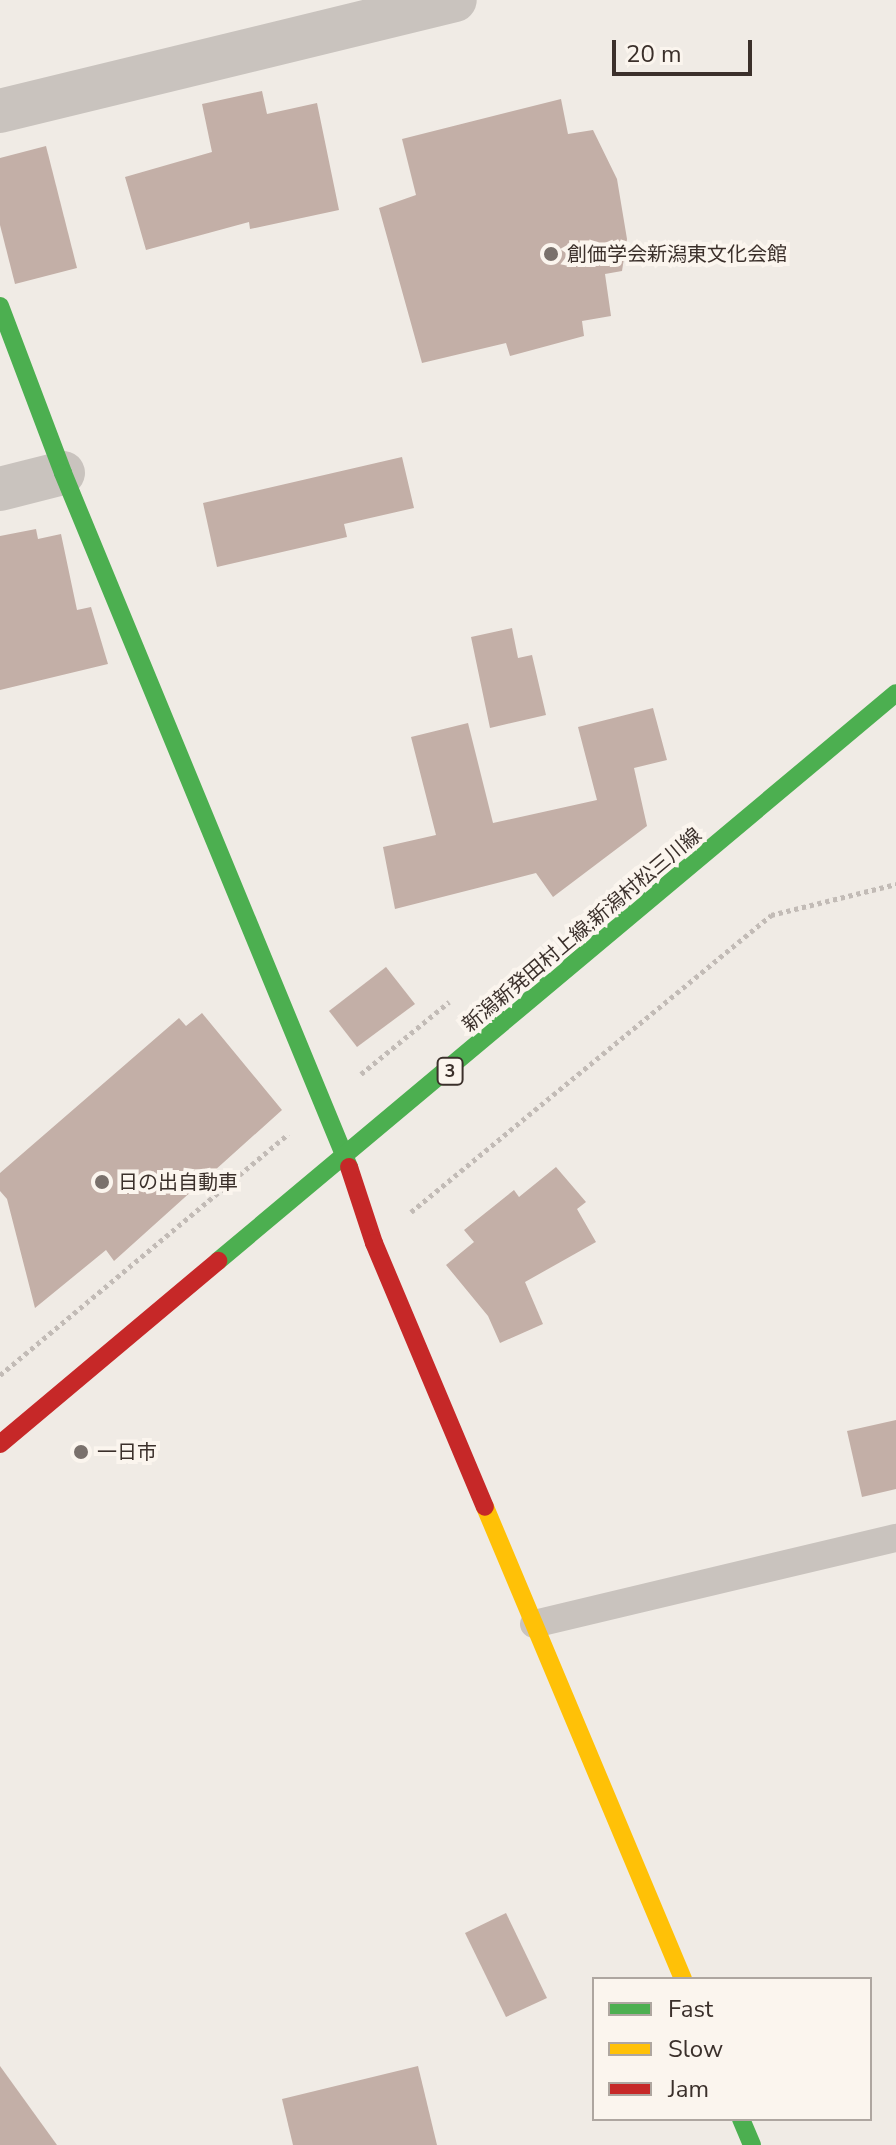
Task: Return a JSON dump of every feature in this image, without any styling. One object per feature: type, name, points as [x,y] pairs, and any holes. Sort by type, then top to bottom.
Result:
[{"type":"street","points":[[0,111],[455,0]]},
{"type":"street","points":[[0,306],[63,473],[346,1159],[374,1243],[682,1977]]},
{"type":"street","points":[[0,489],[63,473]]},
{"type":"street","name":"新潟新発田村上線;新潟村松三川線","points":[[0,1444],[346,1159],[896,693]]},
{"type":"street","points":[[742,2121],[752,2145]]},
{"type":"lane","points":[[534,1624],[896,1538]]},
{"type":"path","points":[[374,1243],[771,915],[896,884]]},
{"type":"building","points":[[262,91],[267,114],[317,103],[339,210],[250,229],[249,222],[146,250],[125,177],[212,152],[202,104]]},
{"type":"building","points":[[561,99],[568,134],[593,130],[617,179],[627,239],[622,271],[605,274],[611,316],[582,321],[584,336],[510,356],[506,343],[422,363],[379,208],[416,195],[402,139]]},
{"type":"building","points":[[46,146],[77,268],[15,284],[0,225],[0,158]]},
{"type":"building","points":[[402,457],[414,508],[344,524],[347,537],[217,567],[203,503]]},
{"type":"building","points":[[36,529],[38,539],[61,534],[77,610],[91,607],[108,664],[0,690],[0,536]]},
{"type":"building","points":[[512,628],[518,658],[532,655],[546,715],[490,728],[471,637]]},
{"type":"building","points":[[653,708],[667,760],[634,768],[647,826],[553,897],[536,873],[395,909],[383,847],[436,835],[411,737],[468,723],[493,823],[597,800],[578,727]]},
{"type":"building","points":[[386,967],[415,1004],[357,1047],[329,1011]]},
{"type":"building","name":"日の出自動車","points":[[202,1013],[282,1110],[114,1261],[106,1250],[35,1308],[7,1199],[0,1191],[0,1173],[179,1018],[186,1026]]},
{"type":"building","points":[[556,1167],[586,1202],[577,1209],[596,1242],[525,1282],[543,1324],[500,1343],[488,1316],[446,1265],[474,1242],[464,1230],[514,1190],[519,1197]]},
{"type":"building","points":[[896,1420],[896,1489],[862,1497],[847,1431]]},
{"type":"building","points":[[506,1913],[547,1998],[506,2017],[465,1933]]},
{"type":"building","points":[[0,2066],[57,2145],[0,2145]]},
{"type":"building","points":[[418,2066],[437,2145],[293,2145],[282,2099]]},
{"type":"traffic: fast","points":[[0,306],[63,473],[349,1167]]},
{"type":"traffic: fast","points":[[218,1261],[896,693]]},
{"type":"traffic: fast","points":[[742,2121],[752,2145]]},
{"type":"traffic: slow","points":[[485,1507],[682,1977]]},
{"type":"traffic: jam","points":[[349,1167],[374,1243],[485,1507]]},
{"type":"traffic: jam","points":[[0,1444],[218,1261]]},
{"type":"place","name":"創価学会新潟東文化会館","points":[[551,254]]},
{"type":"place","name":"日の出自動車","points":[[102,1182]]},
{"type":"place","name":"一日市","points":[[81,1452]]}]
